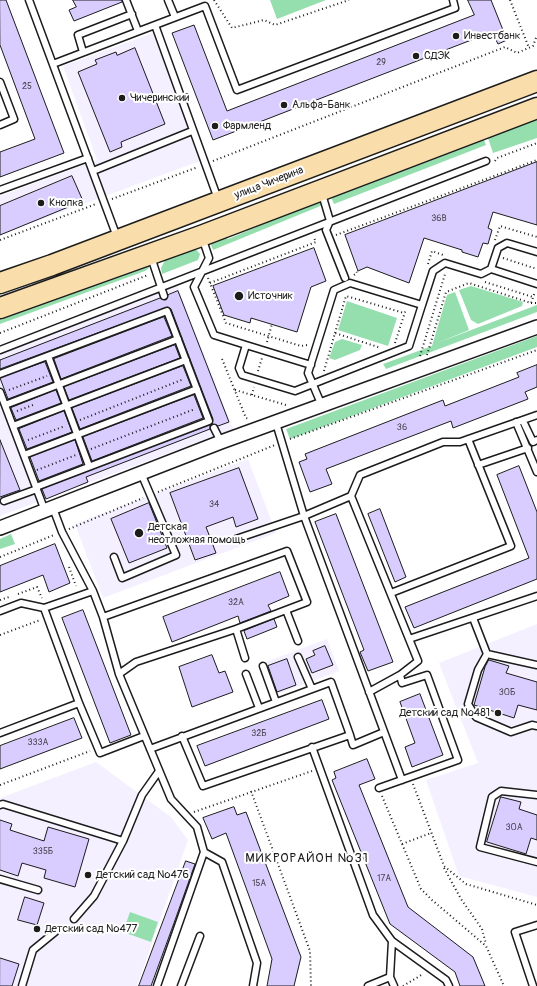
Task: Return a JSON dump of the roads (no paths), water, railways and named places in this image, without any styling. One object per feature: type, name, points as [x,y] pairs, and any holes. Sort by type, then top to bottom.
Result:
[{"type":"main road","name":"улица Чичерина","points":[[0,283],[119,240],[537,82]]},
{"type":"main road","points":[[0,308],[201,236],[537,108]]},
{"type":"main road","points":[[52,265],[59,286]]},
{"type":"street","points":[[0,528],[221,442],[537,327]]},
{"type":"lane","points":[[29,0],[119,240]]},
{"type":"lane","points":[[126,0],[138,31]]},
{"type":"lane","points":[[168,0],[175,17]]},
{"type":"lane","points":[[53,64],[204,6],[237,90],[456,8],[453,0]]},
{"type":"lane","points":[[83,52],[78,35],[132,14]]},
{"type":"lane","points":[[155,25],[192,131],[220,202]]},
{"type":"lane","points":[[0,82],[14,119],[0,124]]},
{"type":"lane","points":[[93,171],[192,131]]},
{"type":"lane","points":[[0,190],[88,158]]},
{"type":"lane","points":[[0,350],[205,273],[330,221],[486,162]]},
{"type":"lane","points":[[321,191],[330,221],[326,230],[345,278]]},
{"type":"lane","points":[[201,236],[210,258],[205,273],[194,288],[214,335],[311,365]]},
{"type":"lane","points":[[491,269],[498,248],[507,243],[537,252]]},
{"type":"lane","points":[[149,254],[164,296]]},
{"type":"lane","points":[[246,345],[239,368],[242,375],[294,391],[409,346],[433,271],[445,263],[481,274],[491,269],[537,284]]},
{"type":"lane","points":[[322,406],[308,373],[334,290],[350,283],[422,305]]},
{"type":"lane","points":[[0,374],[167,311],[209,422],[89,466],[4,501]]},
{"type":"lane","points":[[5,405],[178,339]]},
{"type":"lane","points":[[48,356],[89,466]]},
{"type":"lane","points":[[13,426],[186,360]]},
{"type":"lane","points":[[24,455],[197,389]]},
{"type":"lane","points":[[0,393],[36,488],[62,532],[93,591],[103,617],[119,674],[171,799],[197,827],[204,852],[157,986]]},
{"type":"lane","points":[[236,539],[304,516],[351,496],[360,475],[443,442],[460,442],[537,415]]},
{"type":"lane","points":[[523,421],[533,442],[537,440]]},
{"type":"lane","points":[[516,422],[537,472]]},
{"type":"lane","points":[[276,423],[304,516],[402,780]]},
{"type":"lane","points":[[214,428],[221,442]]},
{"type":"lane","points":[[390,593],[511,546],[468,439]]},
{"type":"lane","points":[[478,465],[528,448]]},
{"type":"lane","points":[[114,557],[122,578],[176,555],[141,473]]},
{"type":"lane","points":[[351,496],[418,661],[400,675],[369,692]]},
{"type":"lane","points":[[103,617],[287,551],[306,602],[236,629],[136,662],[119,674]]},
{"type":"lane","points":[[0,611],[20,603],[44,608],[93,591]]},
{"type":"lane","points":[[409,639],[537,596]]},
{"type":"lane","points":[[44,608],[79,703],[100,753],[144,736]]},
{"type":"lane","points":[[286,610],[298,641]]},
{"type":"lane","points":[[472,618],[487,654]]},
{"type":"lane","points":[[236,629],[245,658]]},
{"type":"lane","points":[[487,654],[537,665]]},
{"type":"lane","points":[[487,654],[478,670],[468,704],[476,717],[511,732],[532,725],[537,726]]},
{"type":"lane","points":[[298,657],[312,689]]},
{"type":"lane","points":[[263,666],[276,702]]},
{"type":"lane","points":[[246,674],[259,708]]},
{"type":"lane","points":[[379,788],[458,760],[427,675],[402,683],[400,675]]},
{"type":"lane","points":[[150,749],[331,682],[353,745],[384,732]]},
{"type":"lane","points":[[0,733],[79,703]]},
{"type":"lane","points":[[182,736],[203,786],[350,735]]},
{"type":"lane","points":[[312,747],[373,915],[392,941],[446,980],[449,986]]},
{"type":"lane","points":[[74,919],[94,896],[123,841],[142,795],[159,771]]},
{"type":"lane","points":[[537,795],[501,791],[492,798],[480,847],[537,862]]},
{"type":"lane","points":[[0,805],[3,804],[123,841]]},
{"type":"lane","points":[[204,852],[222,862],[257,963],[253,986]]},
{"type":"lane","points":[[0,879],[38,890]]},
{"type":"lane","points":[[533,986],[515,932],[537,925]]},
{"type":"lane","points":[[22,986],[33,950],[55,932]]},
{"type":"lane","points":[[181,986],[200,936]]},
{"type":"lane","points":[[392,941],[390,977],[394,986]]},
{"type":"lane","points":[[368,986],[390,977]]},
{"type":"place","name":"Инвестбанк","points":[[456,36]]},
{"type":"place","name":"СДЭК","points":[[416,56]]},
{"type":"place","name":"Чичеринский","points":[[122,98]]},
{"type":"place","name":"Альфа-Банк","points":[[284,105]]},
{"type":"place","name":"Фармленд","points":[[215,126]]},
{"type":"place","name":"Кнопка","points":[[41,203]]},
{"type":"place","name":"Источник","points":[[239,296]]},
{"type":"place","name":"Детская неотложная помощь","points":[[139,533]]},
{"type":"place","name":"Детский сад №481","points":[[498,713]]},
{"type":"place","name":"Детский сад №476","points":[[88,875]]},
{"type":"place","name":"Детский сад №477","points":[[37,929]]},
{"type":"district","name":"МИКРОРАЙОН №31","points":[[307,859]]}]
